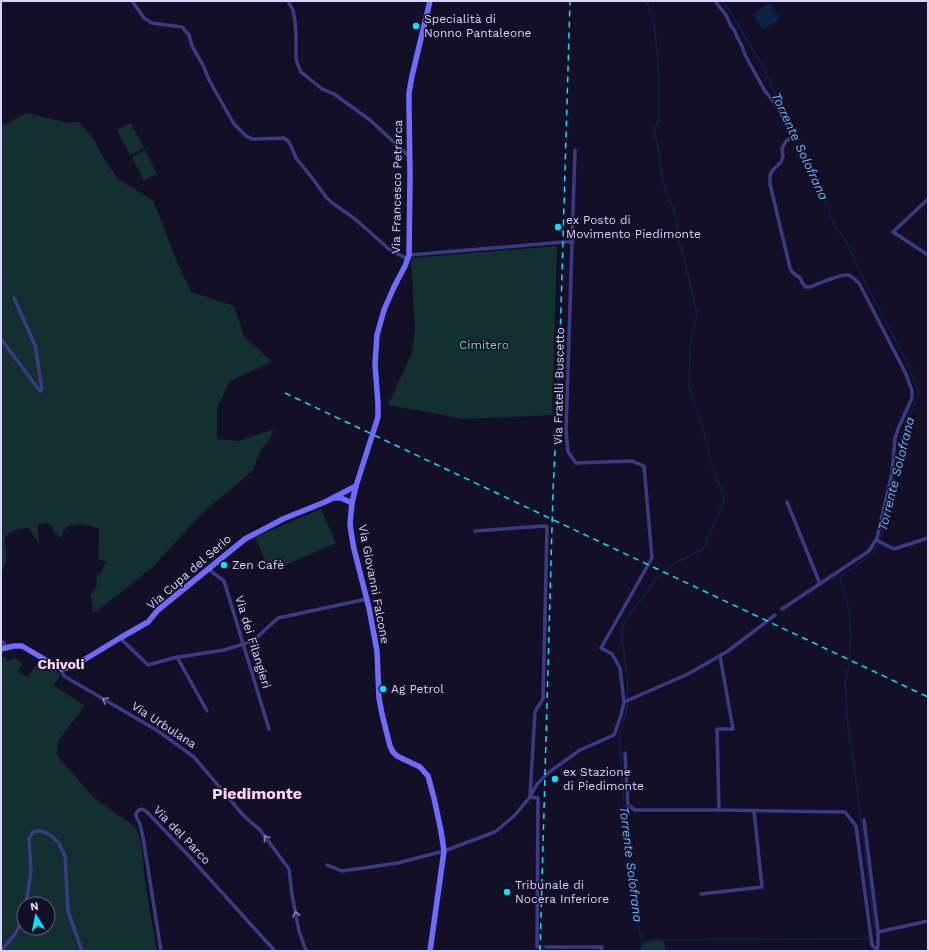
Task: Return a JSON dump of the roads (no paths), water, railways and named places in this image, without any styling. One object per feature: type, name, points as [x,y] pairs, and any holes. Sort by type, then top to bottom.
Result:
[{"type":"main road","name":"Via Francesco Petrarca","points":[[356,486],[378,416],[375,364],[377,335],[384,310],[408,257],[410,176],[409,93],[430,1]]},
{"type":"main road","name":"Via Cupa del Serio","points":[[61,669],[74,666],[148,622],[158,610],[245,539],[283,519],[334,498],[356,486]]},
{"type":"main road","name":"Via Giovanni Falcone","points":[[356,486],[350,522],[352,541],[367,599],[377,651],[379,698],[382,714],[390,746],[393,752],[397,756],[420,767],[428,776],[434,798],[444,851],[430,951]]},
{"type":"main road","points":[[334,498],[341,498],[352,503]]},
{"type":"main road","points":[[1,649],[18,645],[22,646],[61,669]]},
{"type":"street","points":[[132,1],[144,18],[152,23],[182,27],[189,35],[192,46],[203,65],[209,80],[234,124],[245,136],[252,139],[284,138],[288,141],[296,158],[326,197],[355,219],[390,250],[408,257],[573,242]]},
{"type":"street","points":[[288,1],[295,22],[296,59],[301,72],[322,89],[334,94],[370,120],[410,157]]},
{"type":"street","points":[[715,1],[735,31],[745,55],[766,91],[775,103],[792,137],[783,144],[783,156],[781,162],[772,171],[770,176],[770,184],[792,272],[800,278],[806,287],[810,287],[838,276],[846,275],[850,276],[859,283],[891,344],[912,391],[912,398],[898,429],[892,473],[878,541],[869,551],[782,609]]},
{"type":"street","name":"Via Fratelli Buscetto","points":[[327,865],[342,871],[398,863],[444,851],[496,832],[515,815],[530,797],[537,784],[548,773],[580,750],[614,735],[627,701],[620,668],[612,654],[601,648],[652,558],[644,466],[632,461],[576,463],[568,452],[566,431],[575,150]]},
{"type":"street","points":[[928,199],[893,232],[928,255]]},
{"type":"street","points":[[1,339],[40,392],[42,390],[35,345],[14,298]]},
{"type":"street","points":[[787,502],[820,584]]},
{"type":"street","points":[[475,531],[547,527],[543,699],[535,712],[530,797],[538,798],[538,947]]},
{"type":"street","points":[[878,541],[894,549],[928,538]]},
{"type":"street","name":"Via dei Filangieri","points":[[207,569],[224,582],[269,729]]},
{"type":"street","points":[[120,638],[148,665],[177,657],[224,650],[244,644],[254,640],[278,618],[367,599]]},
{"type":"street","points":[[627,701],[688,674],[728,652],[775,615]]},
{"type":"street","points":[[1,642],[3,642],[7,647]]},
{"type":"street","points":[[720,656],[733,729],[717,729],[720,810]]},
{"type":"street","points":[[177,657],[207,711]]},
{"type":"street","name":"Via Urbulana","points":[[61,669],[64,676],[158,731],[194,757],[243,815],[260,830],[289,869],[293,902],[299,931],[307,951]]},
{"type":"street","points":[[625,753],[628,805],[635,810],[845,812],[856,826],[872,945],[877,950]]},
{"type":"street","name":"Via del Parco","points":[[161,951],[143,837],[136,817],[138,810],[142,809],[146,811],[188,855],[275,951]]},
{"type":"street","points":[[701,894],[762,887],[754,811]]},
{"type":"street","points":[[864,820],[878,932],[877,950]]},
{"type":"street","points":[[27,896],[31,871],[28,839],[33,832],[44,832],[58,842],[65,856],[68,911],[82,951]]},
{"type":"street","points":[[878,932],[928,921]]},
{"type":"street","points":[[2,947],[12,938],[16,932]]},
{"type":"street","points":[[547,947],[602,947],[601,951]]},
{"type":"water","points":[[771,3],[780,20],[762,29],[753,13]]},
{"type":"waterway","name":"Torrente Solofrana","points":[[643,943],[634,904],[619,736],[628,705],[627,673],[621,633],[627,618],[656,579],[673,564],[703,549],[723,504],[724,497],[711,462],[703,428],[689,388],[690,346],[697,314],[683,253],[676,234],[678,223],[674,210],[666,194],[660,166],[655,134],[655,129],[659,118],[659,72],[654,22],[647,1]]},
{"type":"waterway","name":"Torrente Solofrana","points":[[722,1],[731,13],[759,60],[817,177],[835,227],[845,239],[866,284],[906,360],[919,393],[907,422],[883,530],[877,547],[874,553],[840,577],[849,610],[851,635],[849,665],[845,685],[848,728],[874,926]]},
{"type":"waterway","name":"Torrente Solofrana","points":[[640,951],[643,943],[654,940],[861,939],[868,937]]},
{"type":"tunnel","points":[[538,947],[547,947]]},
{"type":"railway","points":[[540,951],[553,491],[560,342],[570,1]]},
{"type":"railway","points":[[285,393],[928,697]]},
{"type":"place","name":"Specialità di Nonno Pantaleone","points":[[416,26]]},
{"type":"place","name":"ex Posto di Movimento Piedimonte","points":[[558,227]]},
{"type":"place","name":"Zen Cafè","points":[[224,565]]},
{"type":"place","name":"Ag Petrol","points":[[383,689]]},
{"type":"place","name":"ex Stazione di Piedimonte","points":[[555,779]]},
{"type":"place","name":"Tribunale di Nocera Inferiore","points":[[507,892]]},
{"type":"district","name":"Chivoli","points":[[61,664]]},
{"type":"district","name":"Piedimonte","points":[[257,793]]},
{"type":"park label","name":"Cimitero","points":[[484,345]]}]
